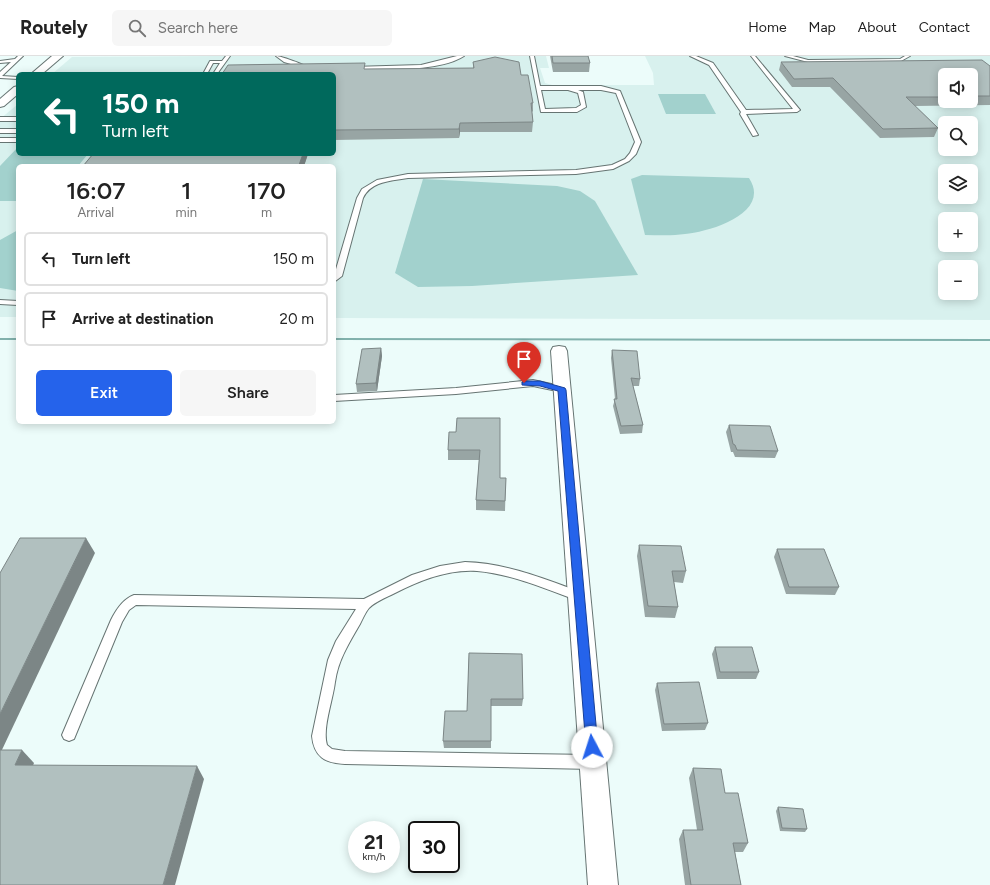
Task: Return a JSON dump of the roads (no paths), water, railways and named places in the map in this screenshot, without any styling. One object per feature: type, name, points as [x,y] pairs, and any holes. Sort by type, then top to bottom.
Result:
[{"type":"street","points":[[38,72],[58,56]]},
{"type":"street","points":[[0,104],[16,91]]},
{"type":"street","points":[[559,352],[603,885]]},
{"type":"lane","points":[[0,76],[21,56]]},
{"type":"lane","points":[[217,72],[228,56]]},
{"type":"lane","points":[[278,56],[308,68],[315,68]]},
{"type":"lane","points":[[346,68],[418,68],[443,63],[462,56]]},
{"type":"lane","points":[[532,56],[544,111],[577,110],[584,106],[580,92],[569,88]]},
{"type":"lane","points":[[692,56],[711,64],[744,112],[743,114],[755,135]]},
{"type":"lane","points":[[744,112],[797,110],[753,56]]},
{"type":"lane","points":[[787,56],[808,61],[901,60],[908,56]]},
{"type":"lane","points":[[0,62],[16,60]]},
{"type":"lane","points":[[204,72],[212,62],[224,62]]},
{"type":"lane","points":[[0,76],[16,78]]},
{"type":"lane","points":[[336,278],[338,276],[360,198],[364,190],[379,181],[408,176],[576,172],[613,166],[627,160],[633,154],[638,142],[618,92],[600,88],[538,88]]},
{"type":"lane","points":[[0,119],[16,119]]},
{"type":"lane","points":[[0,130],[10,119]]},
{"type":"lane","points":[[0,130],[16,131]]},
{"type":"lane","points":[[0,140],[16,140]]},
{"type":"lane","points":[[0,302],[16,303]]},
{"type":"lane","points":[[336,398],[456,391],[533,383],[540,383],[562,390]]},
{"type":"lane","points":[[579,596],[523,576],[505,571],[476,567],[462,567],[431,572],[403,583],[366,604],[337,648],[330,672],[327,700],[318,732],[319,743],[323,751],[333,756],[352,758],[593,762]]},
{"type":"lane","points":[[68,734],[116,620],[125,607],[134,600],[366,604]]},
{"type":"waterway","points":[[0,339],[16,339]]},
{"type":"waterway","points":[[336,339],[990,340]]}]
